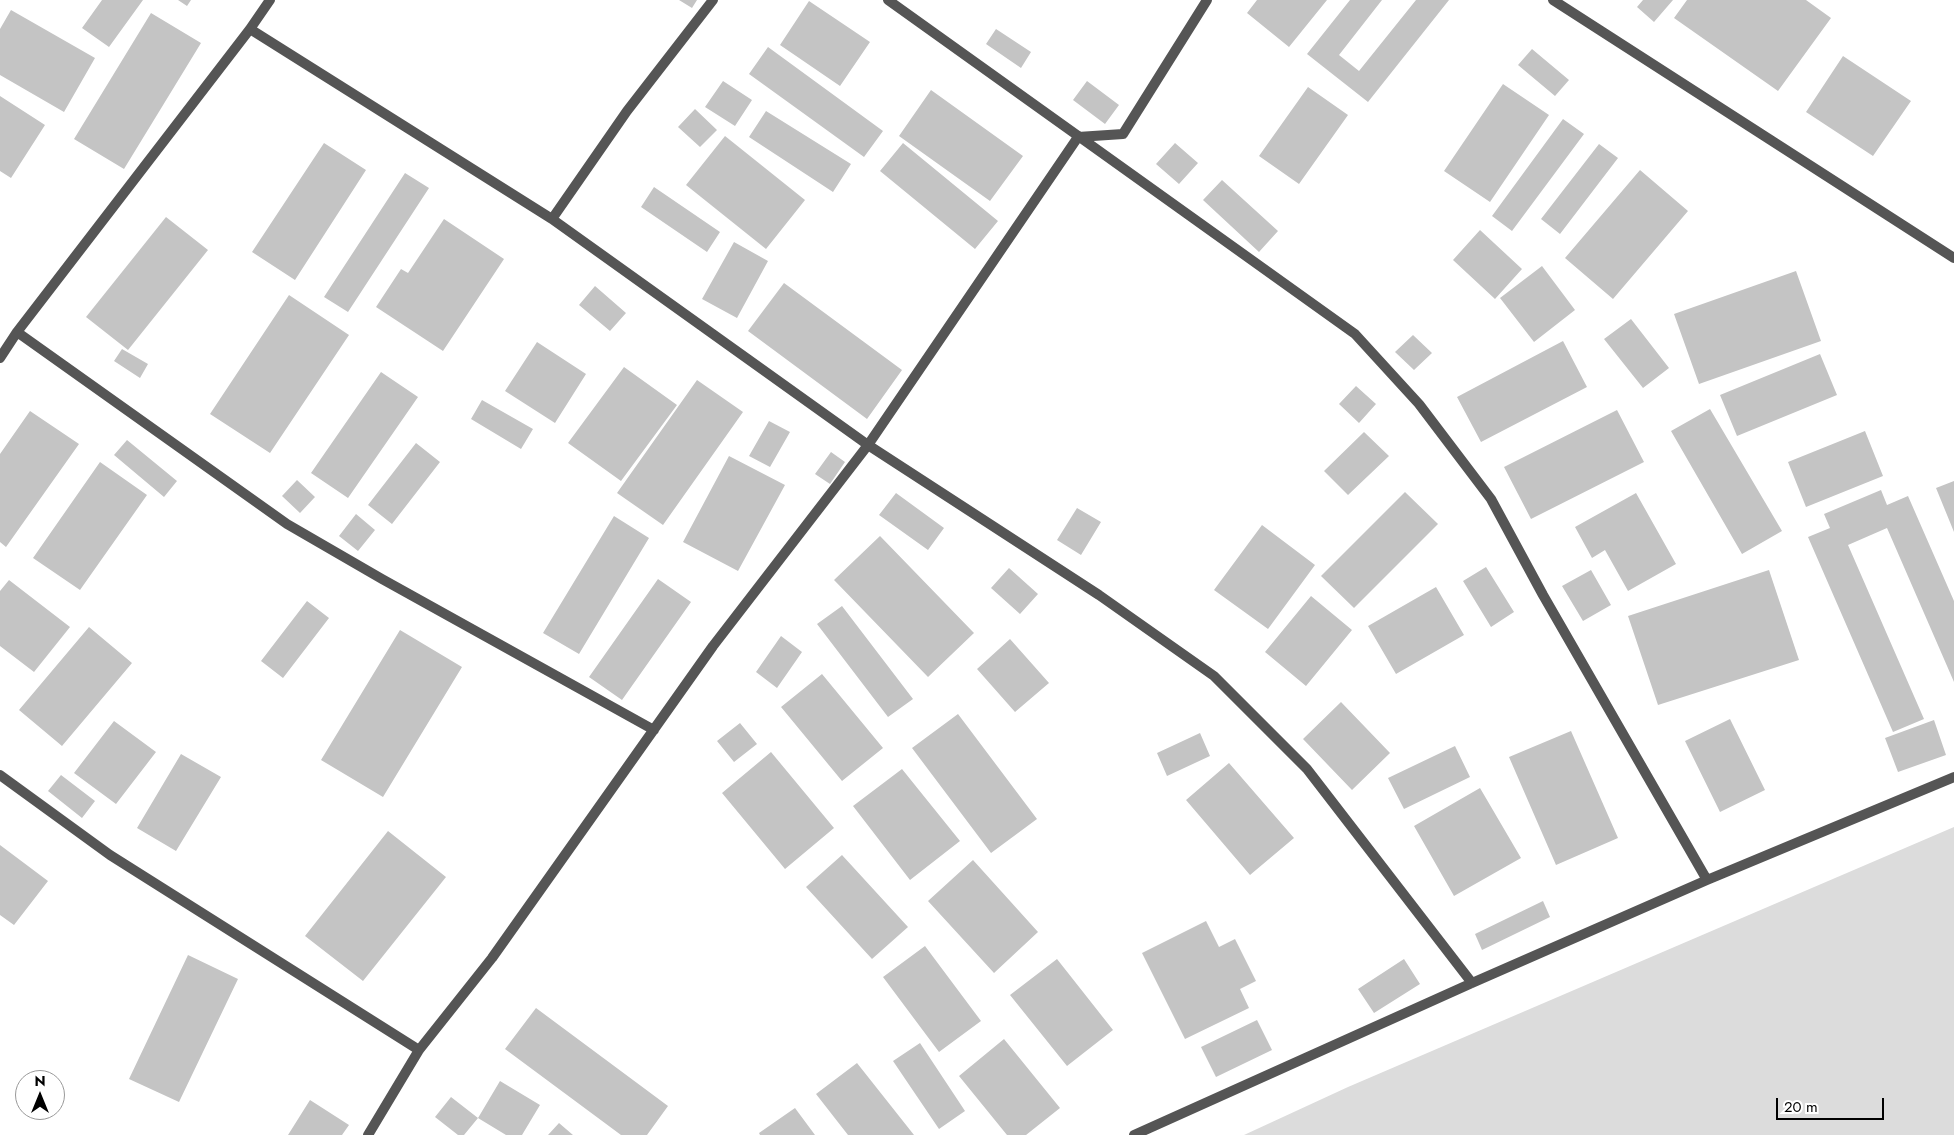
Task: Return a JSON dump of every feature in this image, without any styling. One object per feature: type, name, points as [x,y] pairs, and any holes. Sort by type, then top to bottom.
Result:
[{"type":"street","points":[[0,358],[17,332],[250,29],[270,0]]},
{"type":"street","points":[[552,219],[627,111],[713,0]]},
{"type":"street","points":[[888,0],[1355,334],[1418,404],[1491,499],[1543,595],[1707,880]]},
{"type":"street","points":[[1078,137],[1123,134],[1206,0]]},
{"type":"street","points":[[1553,0],[1954,258]]},
{"type":"street","points":[[250,29],[552,219],[868,445],[1099,595],[1214,676],[1307,769],[1472,983]]},
{"type":"street","points":[[368,1135],[419,1050],[492,958],[713,646],[868,445],[1078,137]]},
{"type":"street","points":[[17,332],[287,524],[654,730]]},
{"type":"street","points":[[0,775],[110,854],[419,1050]]},
{"type":"street","points":[[1134,1135],[1707,880],[1954,776]]},
{"type":"shaded area","points":[[1954,827],[1954,1135],[1244,1135],[1348,1087]]},
{"type":"building","points":[[102,0],[143,0],[109,47],[82,28]]},
{"type":"building","points":[[178,0],[191,0],[187,6]]},
{"type":"building","points":[[679,0],[697,0],[692,8]]},
{"type":"building","points":[[1257,0],[1327,0],[1289,47],[1247,13]]},
{"type":"building","points":[[1350,0],[1382,0],[1339,55],[1359,71],[1416,0],[1449,0],[1368,102],[1307,54]]},
{"type":"building","points":[[1643,0],[1673,0],[1654,22],[1637,7]]},
{"type":"building","points":[[1687,0],[1806,0],[1831,18],[1778,91],[1674,18]]},
{"type":"building","points":[[809,1],[870,42],[840,86],[780,45]]},
{"type":"building","points":[[11,10],[95,58],[64,112],[0,75],[0,29]]},
{"type":"building","points":[[151,13],[201,43],[124,169],[74,139]]},
{"type":"building","points":[[996,29],[1031,52],[1021,68],[986,44]]},
{"type":"building","points":[[768,47],[883,131],[864,157],[749,74]]},
{"type":"building","points":[[1532,49],[1569,80],[1555,96],[1518,65]]},
{"type":"building","points":[[1843,56],[1911,101],[1873,156],[1806,112]]},
{"type":"building","points":[[723,81],[752,100],[735,126],[705,107]]},
{"type":"building","points":[[1087,81],[1119,105],[1105,124],[1073,100]]},
{"type":"building","points":[[1503,84],[1549,115],[1490,202],[1444,171]]},
{"type":"building","points":[[1308,87],[1348,115],[1299,184],[1259,156]]},
{"type":"building","points":[[931,90],[1023,156],[990,201],[899,136]]},
{"type":"building","points":[[0,96],[45,125],[11,178],[0,171]]},
{"type":"building","points":[[695,109],[717,130],[700,147],[678,127]]},
{"type":"building","points":[[766,111],[851,164],[833,192],[749,137]]},
{"type":"building","points":[[1563,119],[1584,134],[1512,231],[1492,216]]},
{"type":"building","points":[[725,136],[805,200],[766,249],[686,185]]},
{"type":"building","points":[[324,143],[366,170],[295,280],[252,252]]},
{"type":"building","points":[[903,143],[998,221],[975,249],[880,171]]},
{"type":"building","points":[[1175,143],[1198,163],[1179,184],[1156,164]]},
{"type":"building","points":[[1599,144],[1618,158],[1560,234],[1541,219]]},
{"type":"building","points":[[1640,170],[1688,211],[1613,299],[1565,258]]},
{"type":"building","points":[[405,173],[429,188],[348,312],[324,297]]},
{"type":"building","points":[[1222,180],[1278,231],[1259,252],[1203,200]]},
{"type":"building","points":[[654,187],[720,232],[707,252],[641,207]]},
{"type":"building","points":[[166,217],[208,250],[128,350],[86,317]]},
{"type":"building","points":[[444,219],[504,259],[443,351],[376,307],[401,269],[408,273]]},
{"type":"building","points":[[1480,230],[1522,269],[1495,299],[1453,260]]},
{"type":"building","points":[[734,242],[768,261],[737,318],[702,299]]},
{"type":"building","points":[[1542,266],[1575,310],[1534,342],[1500,298]]},
{"type":"building","points":[[1796,271],[1821,341],[1699,384],[1674,314]]},
{"type":"building","points":[[784,283],[902,370],[867,419],[748,331]]},
{"type":"building","points":[[595,286],[626,313],[610,331],[579,305]]},
{"type":"building","points":[[289,295],[349,335],[270,453],[210,414]]},
{"type":"building","points":[[1631,319],[1669,368],[1643,388],[1604,339]]},
{"type":"building","points":[[1413,335],[1432,353],[1414,370],[1395,352]]},
{"type":"building","points":[[1563,341],[1587,387],[1481,442],[1457,397]]},
{"type":"building","points":[[537,342],[586,374],[555,423],[505,391]]},
{"type":"building","points":[[122,349],[148,364],[140,378],[114,361]]},
{"type":"building","points":[[1820,354],[1837,395],[1737,436],[1720,395]]},
{"type":"building","points":[[624,367],[677,405],[621,481],[568,443]]},
{"type":"building","points":[[381,372],[418,397],[348,498],[311,473]]},
{"type":"building","points":[[697,380],[743,412],[663,525],[617,493]]},
{"type":"building","points":[[1356,386],[1376,404],[1359,423],[1339,404]]},
{"type":"building","points":[[482,400],[533,429],[521,449],[471,419]]},
{"type":"building","points":[[1710,409],[1782,531],[1742,554],[1671,431]]},
{"type":"building","points":[[1617,410],[1644,462],[1531,519],[1504,467]]},
{"type":"building","points":[[30,411],[79,444],[6,547],[0,542],[0,454]]},
{"type":"building","points":[[769,421],[790,432],[770,467],[749,456]]},
{"type":"building","points":[[1865,431],[1883,476],[1806,507],[1788,462]]},
{"type":"building","points":[[1364,432],[1389,456],[1348,495],[1324,471]]},
{"type":"building","points":[[127,440],[177,481],[164,497],[114,455]]},
{"type":"building","points":[[416,443],[440,462],[392,524],[368,505]]},
{"type":"building","points":[[831,452],[845,462],[830,484],[815,474]]},
{"type":"building","points":[[729,456],[785,485],[738,571],[683,542]]},
{"type":"building","points":[[100,462],[147,495],[80,590],[33,558]]},
{"type":"building","points":[[297,480],[315,497],[300,513],[282,496]]},
{"type":"building","points":[[1954,481],[1954,532],[1936,488]]},
{"type":"building","points":[[1881,490],[1887,505],[1908,496],[1954,601],[1954,682],[1887,528],[1848,545],[1924,719],[1893,732],[1808,537],[1830,528],[1824,514]]},
{"type":"building","points":[[1405,492],[1438,524],[1354,608],[1321,576]]},
{"type":"building","points":[[896,493],[944,528],[928,550],[879,515]]},
{"type":"building","points":[[1636,493],[1676,564],[1628,591],[1605,550],[1592,558],[1575,527]]},
{"type":"building","points":[[1077,508],[1101,522],[1081,555],[1057,540]]},
{"type":"building","points":[[356,514],[375,530],[358,551],[339,536]]},
{"type":"building","points":[[614,516],[649,538],[579,654],[543,633]]},
{"type":"building","points":[[1262,525],[1315,565],[1268,629],[1214,590]]},
{"type":"building","points":[[880,536],[974,633],[928,677],[834,580]]},
{"type":"building","points":[[1486,567],[1514,612],[1491,627],[1463,581]]},
{"type":"building","points":[[1009,568],[1038,594],[1020,614],[991,588]]},
{"type":"building","points":[[1591,570],[1611,605],[1583,621],[1562,586]]},
{"type":"building","points":[[1769,570],[1799,660],[1658,705],[1628,616]]},
{"type":"building","points":[[658,579],[691,602],[622,700],[589,677]]},
{"type":"building","points":[[9,580],[70,627],[34,672],[0,646],[0,591]]},
{"type":"building","points":[[1436,587],[1464,635],[1396,674],[1368,626]]},
{"type":"building","points":[[1311,596],[1352,630],[1306,686],[1265,652]]},
{"type":"building","points":[[307,601],[329,618],[283,678],[261,661]]},
{"type":"building","points":[[842,606],[913,699],[888,717],[817,624]]},
{"type":"building","points":[[89,627],[132,663],[62,746],[19,710]]},
{"type":"building","points":[[400,630],[462,667],[383,797],[321,760]]},
{"type":"building","points":[[781,636],[802,652],[777,688],[756,672]]},
{"type":"building","points":[[1010,639],[1049,683],[1015,712],[977,669]]},
{"type":"building","points":[[822,674],[883,748],[842,781],[781,707]]},
{"type":"building","points":[[1341,702],[1390,753],[1352,790],[1303,739]]},
{"type":"building","points":[[958,714],[1037,819],[991,853],[912,748]]},
{"type":"building","points":[[1730,719],[1765,790],[1720,812],[1685,741]]},
{"type":"building","points":[[1934,720],[1946,755],[1898,772],[1885,738]]},
{"type":"building","points":[[114,721],[156,752],[116,804],[74,773]]},
{"type":"building","points":[[740,723],[757,744],[734,762],[717,741]]},
{"type":"building","points":[[1571,731],[1618,838],[1556,865],[1509,757]]},
{"type":"building","points":[[1200,733],[1210,756],[1167,776],[1157,753]]},
{"type":"building","points":[[1455,746],[1470,777],[1404,809],[1388,778]]},
{"type":"building","points":[[771,752],[834,828],[785,869],[722,793]]},
{"type":"building","points":[[181,754],[221,777],[176,851],[137,828]]},
{"type":"building","points":[[1229,763],[1294,838],[1250,875],[1186,800]]},
{"type":"building","points":[[902,769],[960,841],[910,880],[853,806]]},
{"type":"building","points":[[61,775],[95,801],[82,818],[48,791]]},
{"type":"building","points":[[1480,788],[1521,858],[1454,896],[1414,826]]},
{"type":"building","points":[[388,831],[446,877],[363,981],[305,936]]},
{"type":"building","points":[[0,845],[48,881],[14,925],[0,915]]},
{"type":"building","points":[[842,855],[908,927],[872,959],[806,887]]},
{"type":"building","points":[[973,860],[1038,932],[994,973],[928,901]]},
{"type":"building","points":[[1543,901],[1550,917],[1482,950],[1475,934]]},
{"type":"building","points":[[1206,921],[1219,947],[1235,939],[1256,981],[1240,989],[1249,1008],[1185,1039],[1142,953]]},
{"type":"building","points":[[925,946],[981,1021],[939,1052],[883,977]]},
{"type":"building","points":[[188,955],[238,979],[179,1102],[129,1079]]},
{"type":"building","points":[[1057,959],[1113,1030],[1067,1066],[1010,995]]},
{"type":"building","points":[[1404,959],[1420,984],[1374,1013],[1358,989]]},
{"type":"building","points":[[536,1008],[668,1106],[647,1135],[621,1135],[505,1049]]},
{"type":"building","points":[[1257,1020],[1272,1050],[1216,1077],[1201,1047]]},
{"type":"building","points":[[1004,1039],[1060,1108],[1026,1135],[1007,1135],[959,1076]]},
{"type":"building","points":[[920,1043],[965,1111],[939,1129],[893,1061]]},
{"type":"building","points":[[857,1063],[914,1135],[848,1135],[816,1094]]},
{"type":"building","points":[[500,1081],[540,1105],[522,1135],[506,1135],[478,1118]]},
{"type":"building","points":[[451,1097],[478,1118],[464,1135],[458,1135],[435,1117]]},
{"type":"building","points":[[310,1100],[349,1125],[342,1135],[288,1135]]},
{"type":"building","points":[[795,1108],[815,1135],[760,1135],[759,1133]]},
{"type":"building","points":[[559,1123],[573,1135],[548,1135]]}]
